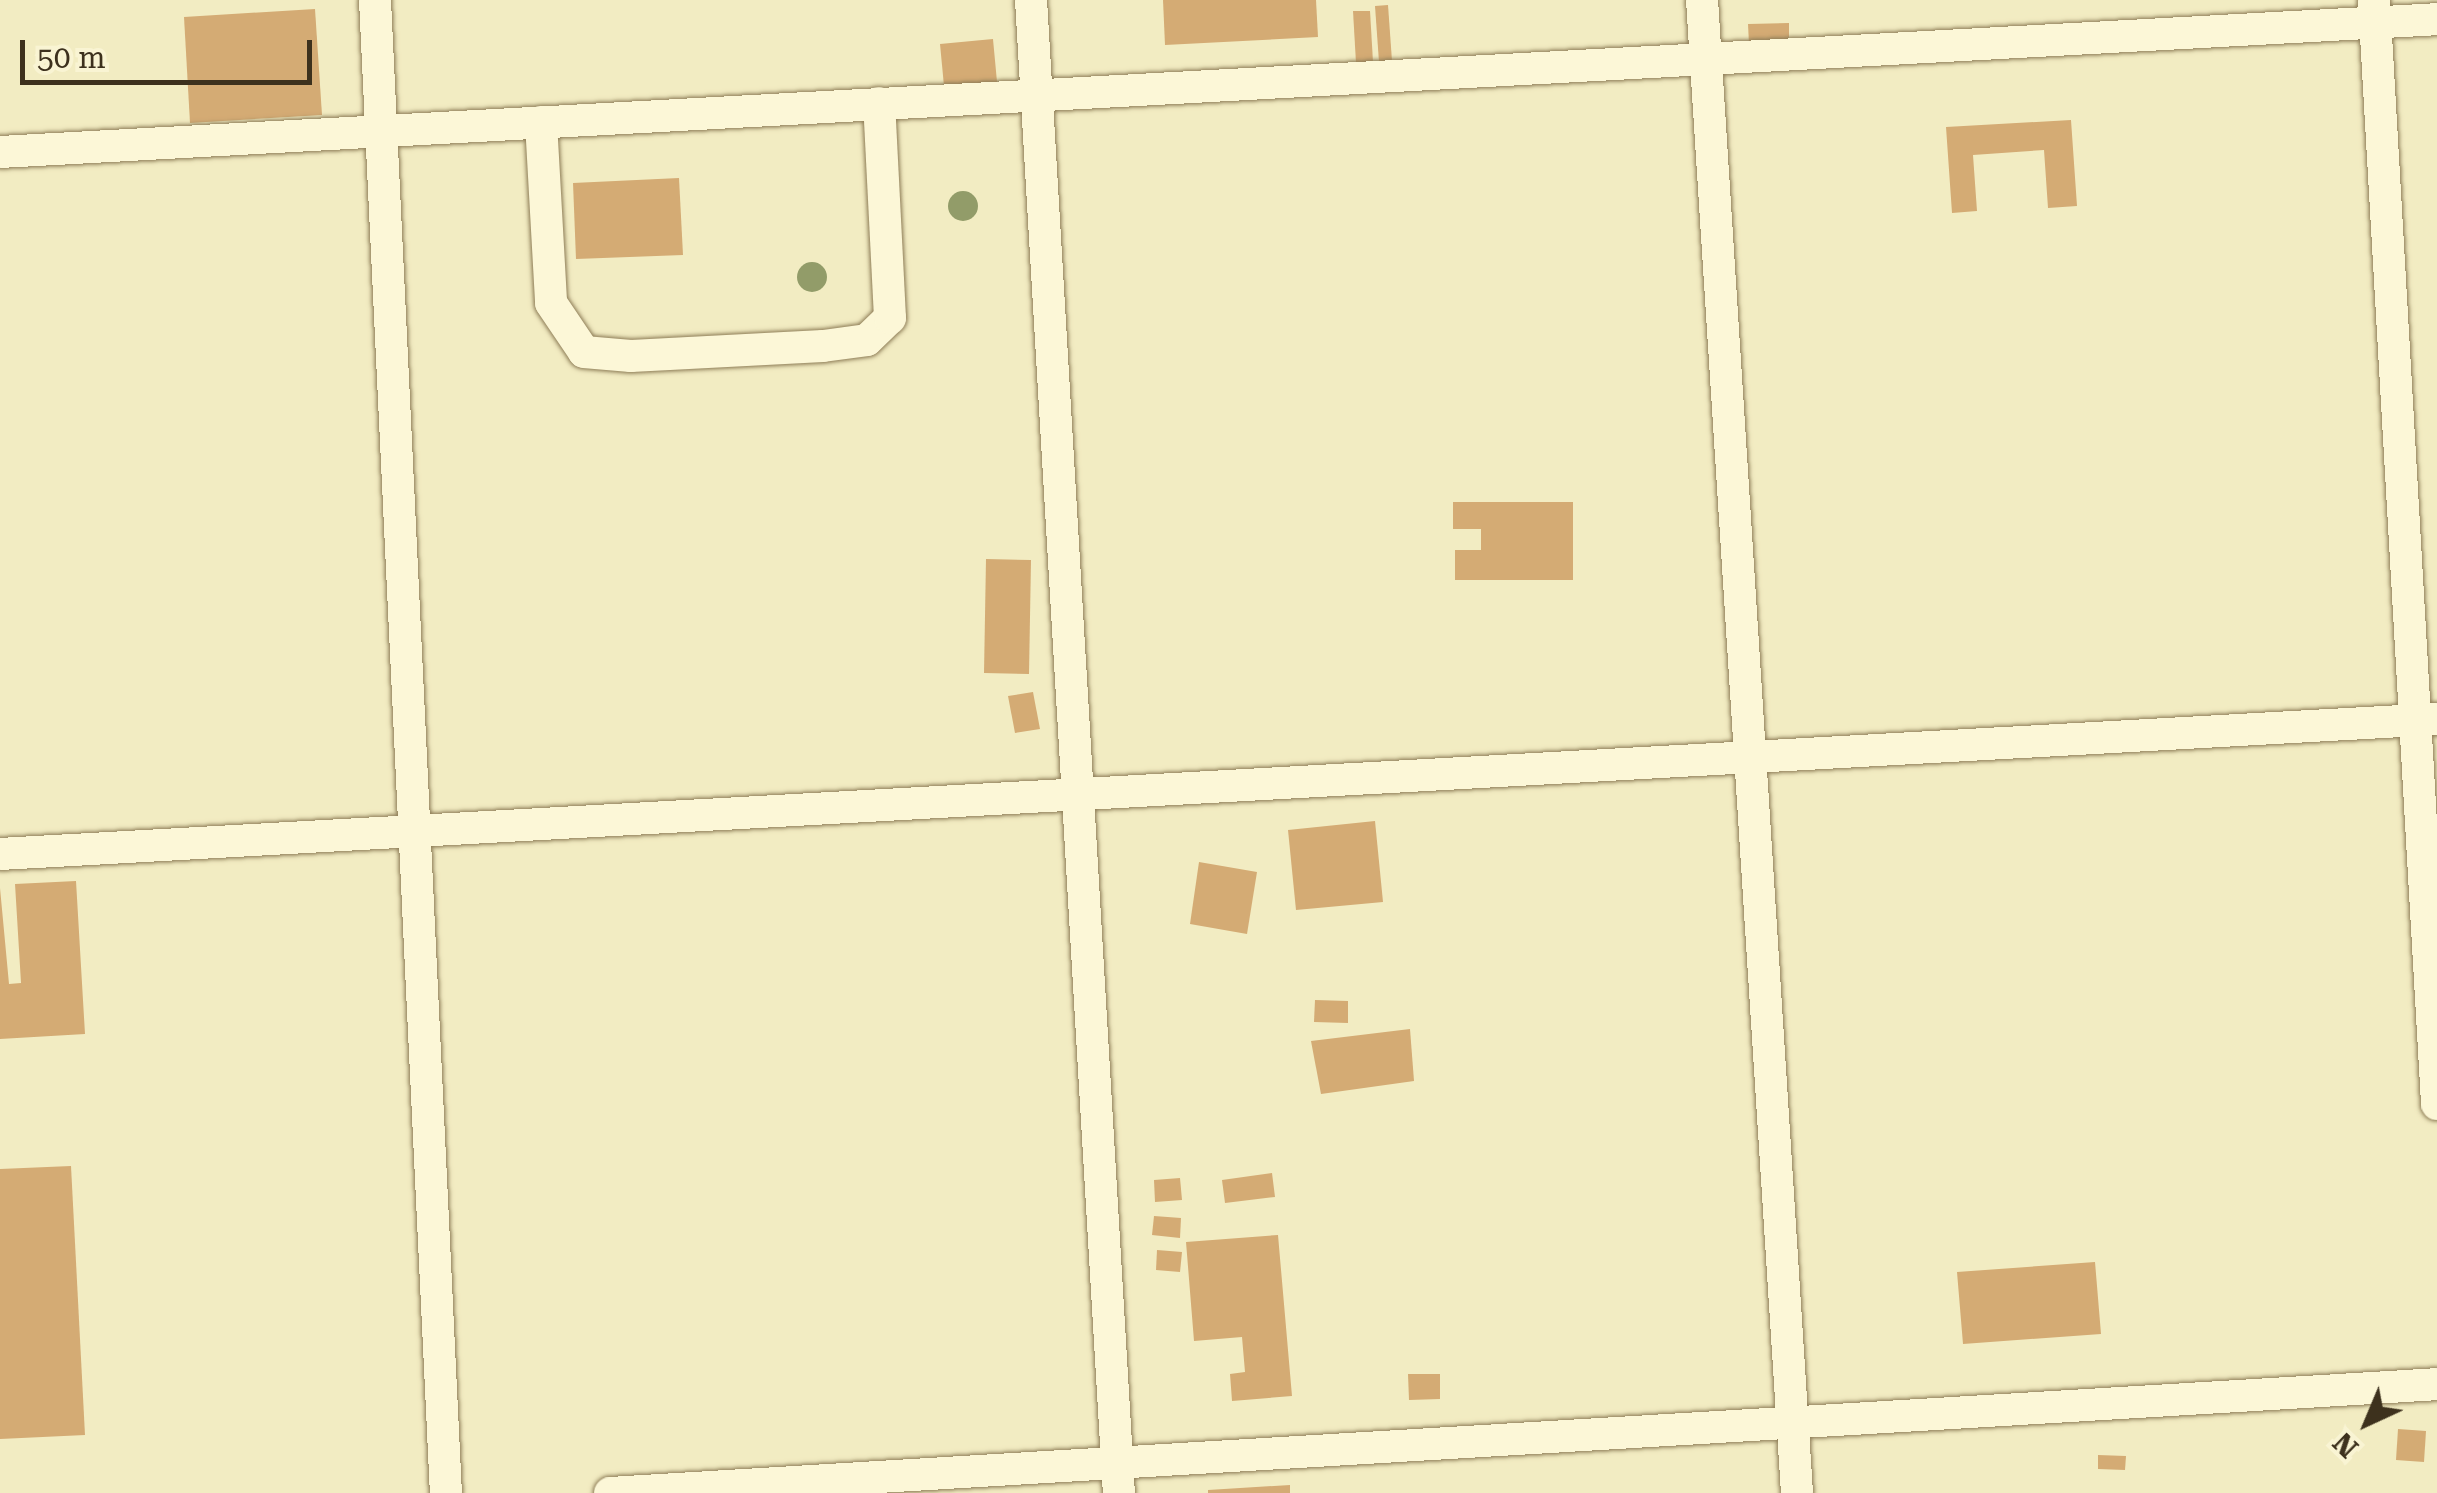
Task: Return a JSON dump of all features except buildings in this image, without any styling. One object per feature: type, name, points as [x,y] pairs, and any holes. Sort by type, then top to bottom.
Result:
[{"type":"street","points":[[375,0],[446,1493]]},
{"type":"street","points":[[1030,0],[1118,1478]]},
{"type":"street","points":[[1702,0],[1798,1493]]},
{"type":"street","points":[[0,152],[1706,57],[2375,10],[2437,19]]},
{"type":"street","points":[[2375,10],[2426,720],[2437,1104]]},
{"type":"street","points":[[541,122],[551,303],[584,352],[631,356],[823,346],[867,340],[890,318],[879,103]]},
{"type":"street","points":[[0,854],[2426,720]]},
{"type":"street","points":[[610,1493],[1118,1478],[1793,1423],[2437,1384]]}]
